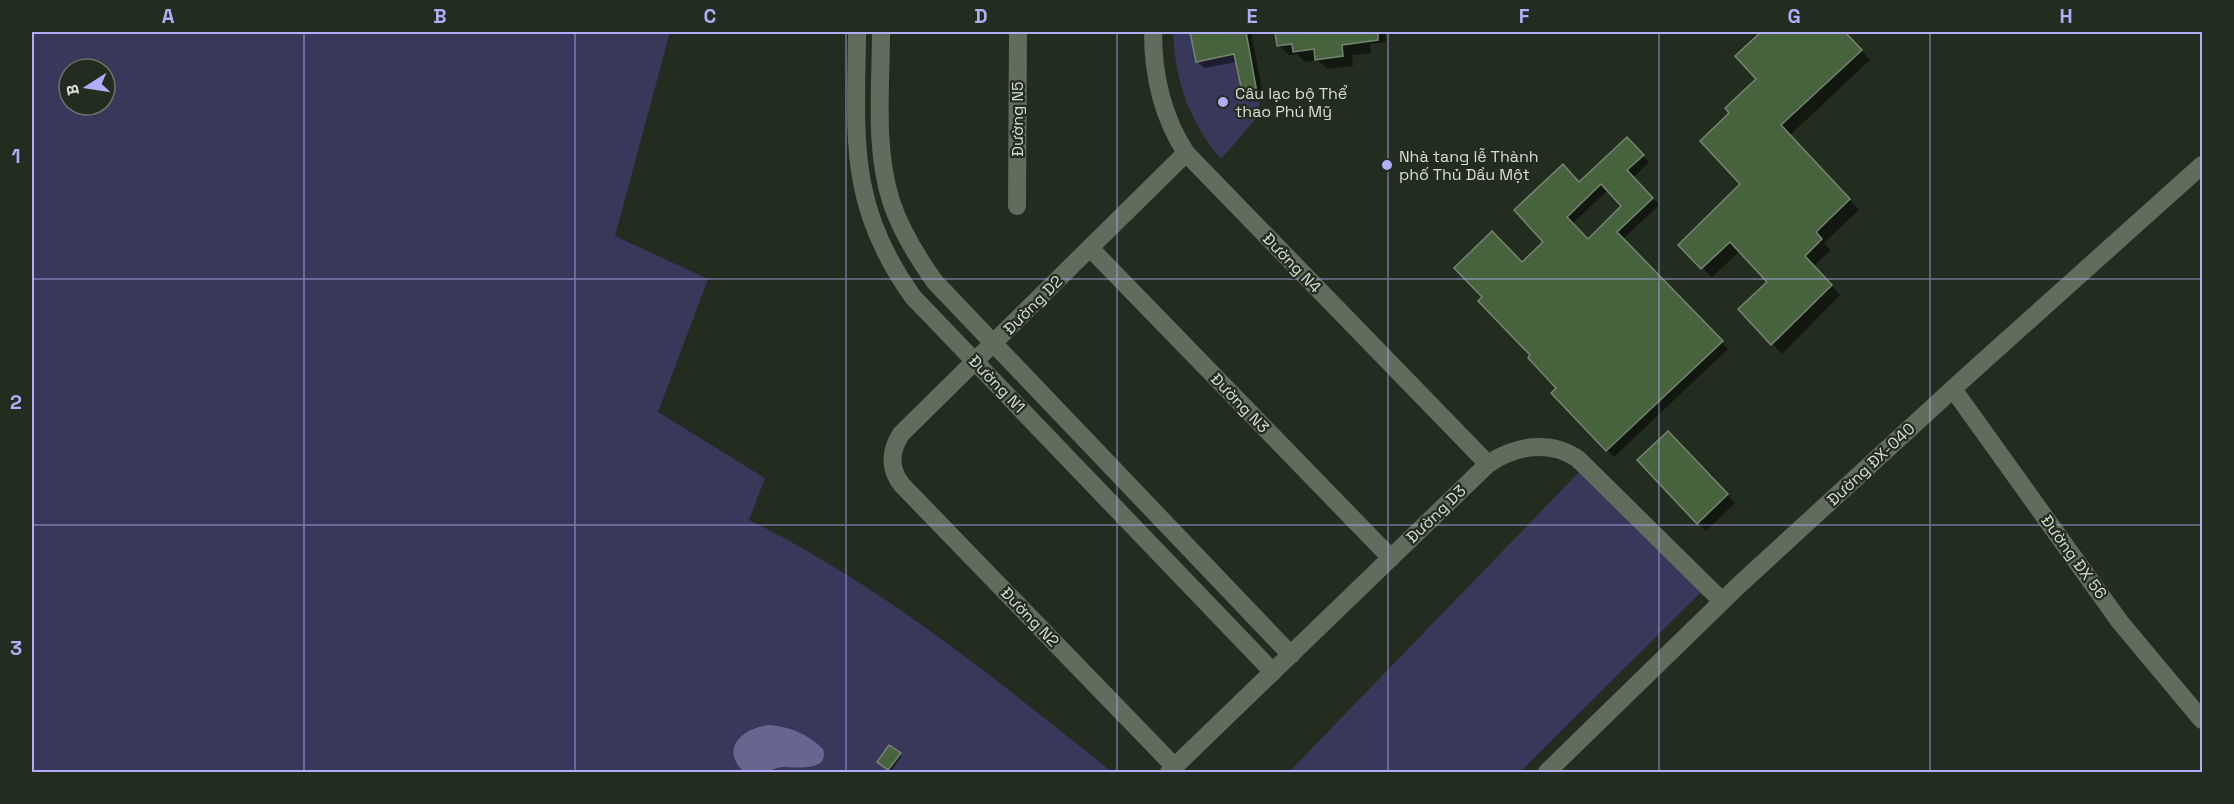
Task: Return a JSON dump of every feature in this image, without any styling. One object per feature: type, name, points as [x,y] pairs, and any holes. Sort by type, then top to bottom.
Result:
[{"type":"street","name":"Đường N1","points":[[856,32],[857,160],[866,207],[898,277],[913,297],[1273,672]]},
{"type":"street","name":"Đường N1","points":[[881,32],[880,135],[882,157],[891,200],[908,242],[935,282],[1291,655]]},
{"type":"street","name":"Đường N5","points":[[1017,206],[1018,32]]},
{"type":"street","name":"Đường N4","points":[[1153,32],[1155,71],[1162,103],[1173,133],[1186,153],[1488,464]]},
{"type":"street","name":"Đường D2","points":[[892,463],[894,447],[901,434],[1186,153]]},
{"type":"street","name":"Đường ĐX-040","points":[[1547,772],[1722,601],[2202,165]]},
{"type":"street","name":"Đường N3","points":[[1090,248],[1391,558]]},
{"type":"street","name":"Đường ĐX 56","points":[[1953,389],[2120,622],[2202,720]]},
{"type":"street","name":"Đường D3","points":[[1172,770],[1488,464],[1509,452],[1544,447],[1572,454],[1586,465],[1722,601]]},
{"type":"street","name":"Đường N2","points":[[892,463],[895,475],[902,485],[1172,770]]},
{"type":"shaded area","points":[[32,32],[670,32],[615,236],[708,279],[658,412],[765,478],[749,520],[846,574],[892,604],[982,669],[1112,772],[32,772]]},
{"type":"shaded area","name":"Câu lạc bộ Thể thao Phú Mỹ","points":[[1173,32],[1246,32],[1261,113],[1221,159],[1200,130],[1186,100],[1177,67]]},
{"type":"shaded area","points":[[1581,470],[1701,592],[1520,772],[1289,772]]},
{"type":"water","points":[[768,725],[790,729],[811,739],[823,749],[822,762],[810,767],[782,767],[758,773],[744,772],[734,756],[737,741],[749,731]]},
{"type":"building","points":[[1190,32],[1246,32],[1257,93],[1243,96],[1234,54],[1196,62]]},
{"type":"building","points":[[1275,32],[1378,32],[1378,40],[1342,45],[1343,56],[1315,60],[1314,49],[1293,52],[1292,44],[1277,46]]},
{"type":"building","points":[[1761,32],[1845,32],[1862,50],[1781,125],[1850,199],[1816,232],[1822,239],[1805,256],[1832,285],[1771,345],[1738,309],[1767,282],[1730,242],[1701,269],[1678,245],[1740,184],[1700,141],[1729,113],[1725,108],[1756,79],[1735,56]]},
{"type":"building","points":[[1627,137],[1644,155],[1627,170],[1653,198],[1617,232],[1723,341],[1606,451],[1551,393],[1556,388],[1528,358],[1530,355],[1478,301],[1482,297],[1454,268],[1492,231],[1522,262],[1543,242],[1514,210],[1563,164],[1579,182]],"holes":[[[1601,184],[1621,206],[1588,239],[1567,217]]]},
{"type":"building","points":[[1668,431],[1728,494],[1697,524],[1637,460]]},
{"type":"building","points":[[889,745],[901,753],[888,770],[877,762]]},
{"type":"place","name":"Câu lạc bộ Thể thao Phú Mỹ","points":[[1223,102]]},
{"type":"place","name":"Nhà tang lễ Thành phố Thủ Dầu Một","points":[[1387,165]]}]
